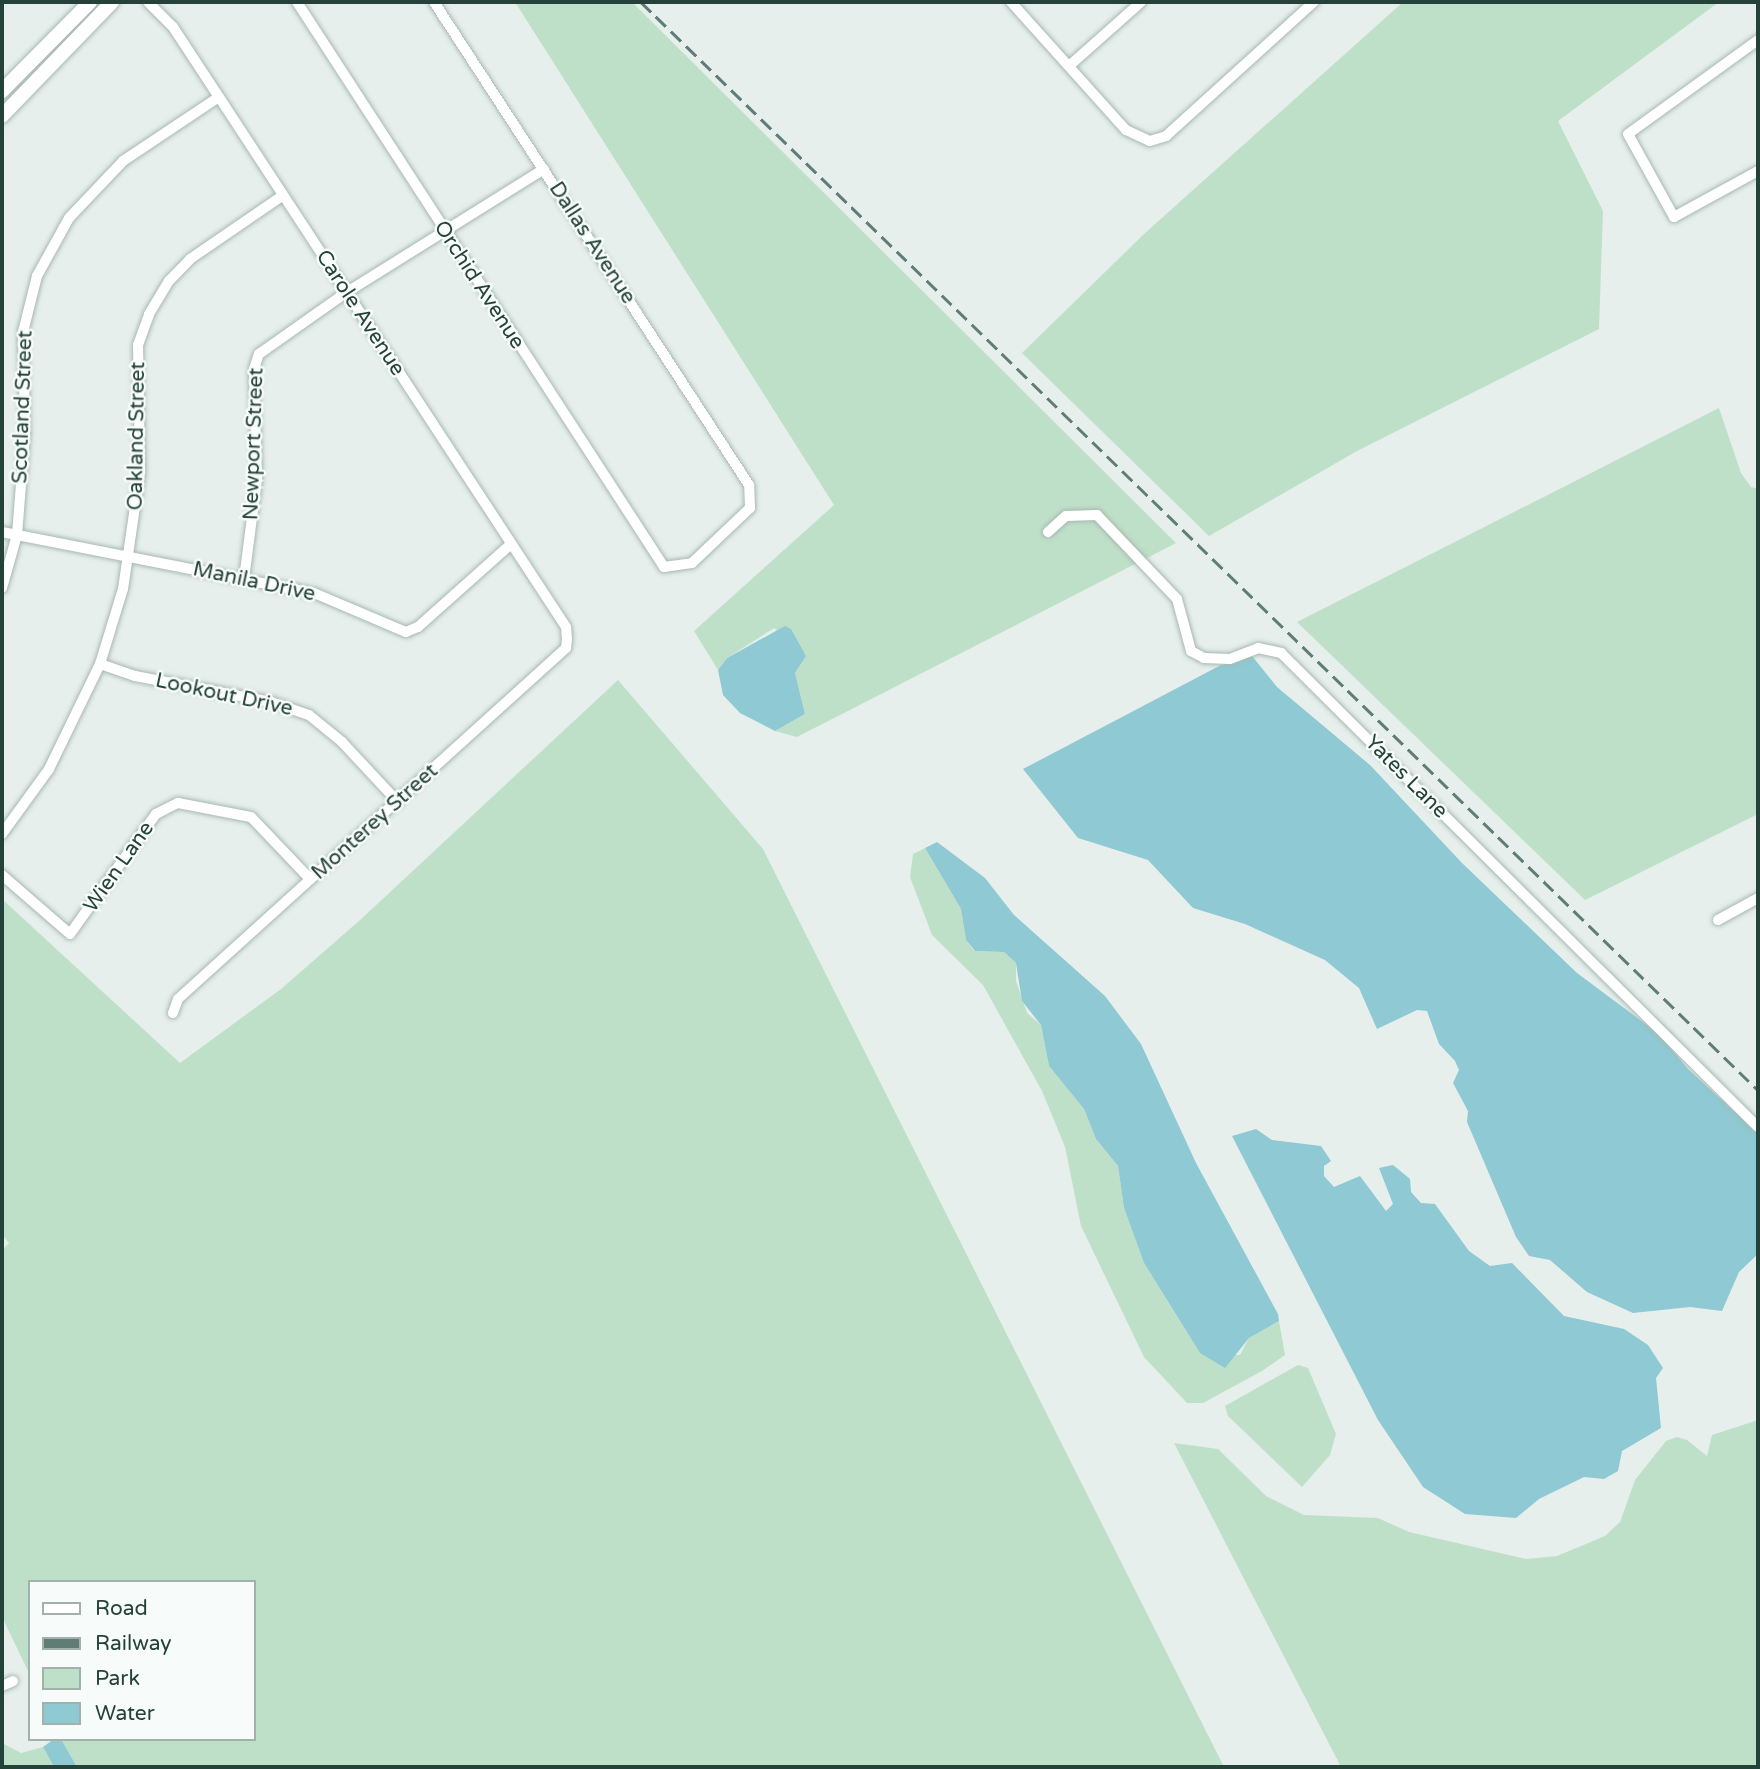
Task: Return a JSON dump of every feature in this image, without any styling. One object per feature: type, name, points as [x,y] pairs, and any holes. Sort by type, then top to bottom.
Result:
[{"type":"main road","points":[[2,91],[90,2]]},
{"type":"main road","points":[[2,116],[112,2]]},
{"type":"street","name":"Carole Avenue","points":[[149,2],[173,27],[566,627]]},
{"type":"street","name":"Orchid Avenue","points":[[297,2],[664,567]]},
{"type":"street","name":"Dallas Avenue","points":[[434,2],[750,485],[750,508],[692,563],[664,567]]},
{"type":"street","points":[[1011,2],[1126,130],[1150,141],[1166,136],[1314,2]]},
{"type":"street","points":[[1069,66],[1141,2]]},
{"type":"street","points":[[1758,40],[1628,134],[1674,218],[1758,172]]},
{"type":"street","name":"Scotland Street","points":[[2,588],[18,535],[25,435],[23,332],[37,276],[69,218],[122,160],[219,97]]},
{"type":"street","name":"Newport Street","points":[[244,579],[257,479],[254,369],[258,354],[347,292],[544,169]]},
{"type":"street","name":"Oakland Street","points":[[2,834],[49,769],[100,664],[123,589],[140,472],[138,345],[149,314],[169,281],[190,259],[282,196]]},
{"type":"street","name":"Yates Lane","points":[[1048,532],[1066,516],[1097,515],[1177,598],[1191,650],[1204,657],[1230,659],[1258,648],[1281,653],[1758,1127]]},
{"type":"street","name":"Manila Drive","points":[[2,531],[314,593],[406,632],[418,627],[511,544]]},
{"type":"street","name":"Monterey Street","points":[[173,1013],[178,999],[566,648],[566,627]]},
{"type":"street","name":"Lookout Drive","points":[[100,664],[135,676],[271,702],[309,715],[342,742],[398,802]]},
{"type":"street","name":"Wien Lane","points":[[2,875],[70,934],[156,814],[178,803],[251,817],[310,879]]},
{"type":"street","points":[[1718,920],[1758,898]]},
{"type":"street","points":[[2,1686],[13,1681]]},
{"type":"green space","points":[[515,2],[632,2],[1176,543],[1145,559],[1100,512],[1063,512],[1042,531],[1048,539],[1068,520],[1096,520],[1137,563],[797,737],[775,731],[805,714],[795,673],[806,655],[774,628],[727,658],[718,670],[694,631],[834,505]]},
{"type":"green space","points":[[1403,2],[1719,2],[1558,121],[1603,211],[1599,329],[1357,451],[1209,536],[1022,353],[1144,234]]},
{"type":"green space","points":[[1719,408],[1741,473],[1751,487],[1758,489],[1758,814],[1585,900],[1297,622]]},
{"type":"green space","points":[[618,680],[763,849],[1224,1767],[77,1767],[62,1741],[256,1741],[256,1580],[28,1580],[28,1671],[2,1617],[2,1250],[9,1243],[2,1235],[2,899],[180,1063],[281,989],[359,921]]},
{"type":"green space","points":[[925,848],[961,909],[966,940],[974,951],[1004,952],[1016,963],[1016,981],[1027,1013],[1041,1025],[1049,1066],[1084,1109],[1096,1139],[1118,1166],[1124,1208],[1144,1263],[1200,1353],[1240,1355],[1249,1338],[1279,1321],[1285,1355],[1262,1371],[1203,1403],[1187,1403],[1144,1357],[1081,1226],[1065,1147],[1042,1091],[983,985],[932,935],[910,877],[913,854]]},
{"type":"green space","points":[[1298,1365],[1308,1368],[1336,1434],[1330,1455],[1302,1487],[1228,1416],[1225,1406]]},
{"type":"green space","points":[[1758,1420],[1758,1767],[1341,1767],[1174,1443],[1218,1449],[1266,1496],[1304,1515],[1378,1518],[1409,1532],[1526,1559],[1557,1556],[1605,1536],[1620,1522],[1635,1480],[1666,1441],[1677,1437],[1687,1440],[1707,1456],[1712,1435]]},
{"type":"green space","points":[[2,1743],[21,1753],[43,1747],[54,1767],[2,1767]]},
{"type":"water","points":[[785,626],[791,629],[806,656],[795,673],[805,714],[775,731],[740,713],[723,695],[718,670],[727,658]]},
{"type":"water","points":[[1252,656],[1277,687],[1370,765],[1462,863],[1577,973],[1659,1034],[1688,1069],[1758,1133],[1758,1254],[1739,1272],[1722,1311],[1690,1307],[1633,1313],[1587,1292],[1550,1260],[1529,1256],[1516,1237],[1467,1122],[1468,1111],[1453,1083],[1459,1070],[1455,1061],[1439,1044],[1427,1011],[1417,1010],[1377,1029],[1359,988],[1325,960],[1245,924],[1193,908],[1148,860],[1078,838],[1023,769],[1221,665]]},
{"type":"water","points":[[937,842],[985,878],[1014,915],[1105,996],[1141,1044],[1196,1163],[1278,1314],[1279,1321],[1249,1338],[1225,1368],[1200,1353],[1144,1263],[1124,1208],[1118,1166],[1096,1139],[1084,1109],[1049,1066],[1041,1025],[1022,1001],[1016,963],[1004,952],[975,951],[966,940],[961,909],[925,848]]},
{"type":"water","points":[[1256,1129],[1272,1140],[1321,1146],[1331,1161],[1324,1166],[1324,1176],[1334,1187],[1360,1176],[1386,1211],[1393,1204],[1379,1168],[1393,1165],[1410,1179],[1411,1192],[1421,1203],[1435,1204],[1469,1251],[1490,1266],[1512,1263],[1564,1316],[1624,1329],[1648,1345],[1663,1368],[1656,1378],[1661,1428],[1622,1451],[1618,1471],[1604,1479],[1584,1477],[1539,1499],[1516,1518],[1465,1514],[1423,1487],[1378,1420],[1232,1136]]},
{"type":"water","points":[[51,1741],[62,1741],[77,1767],[54,1767],[43,1747]]},
{"type":"railway","points":[[641,2],[1758,1090]]}]
